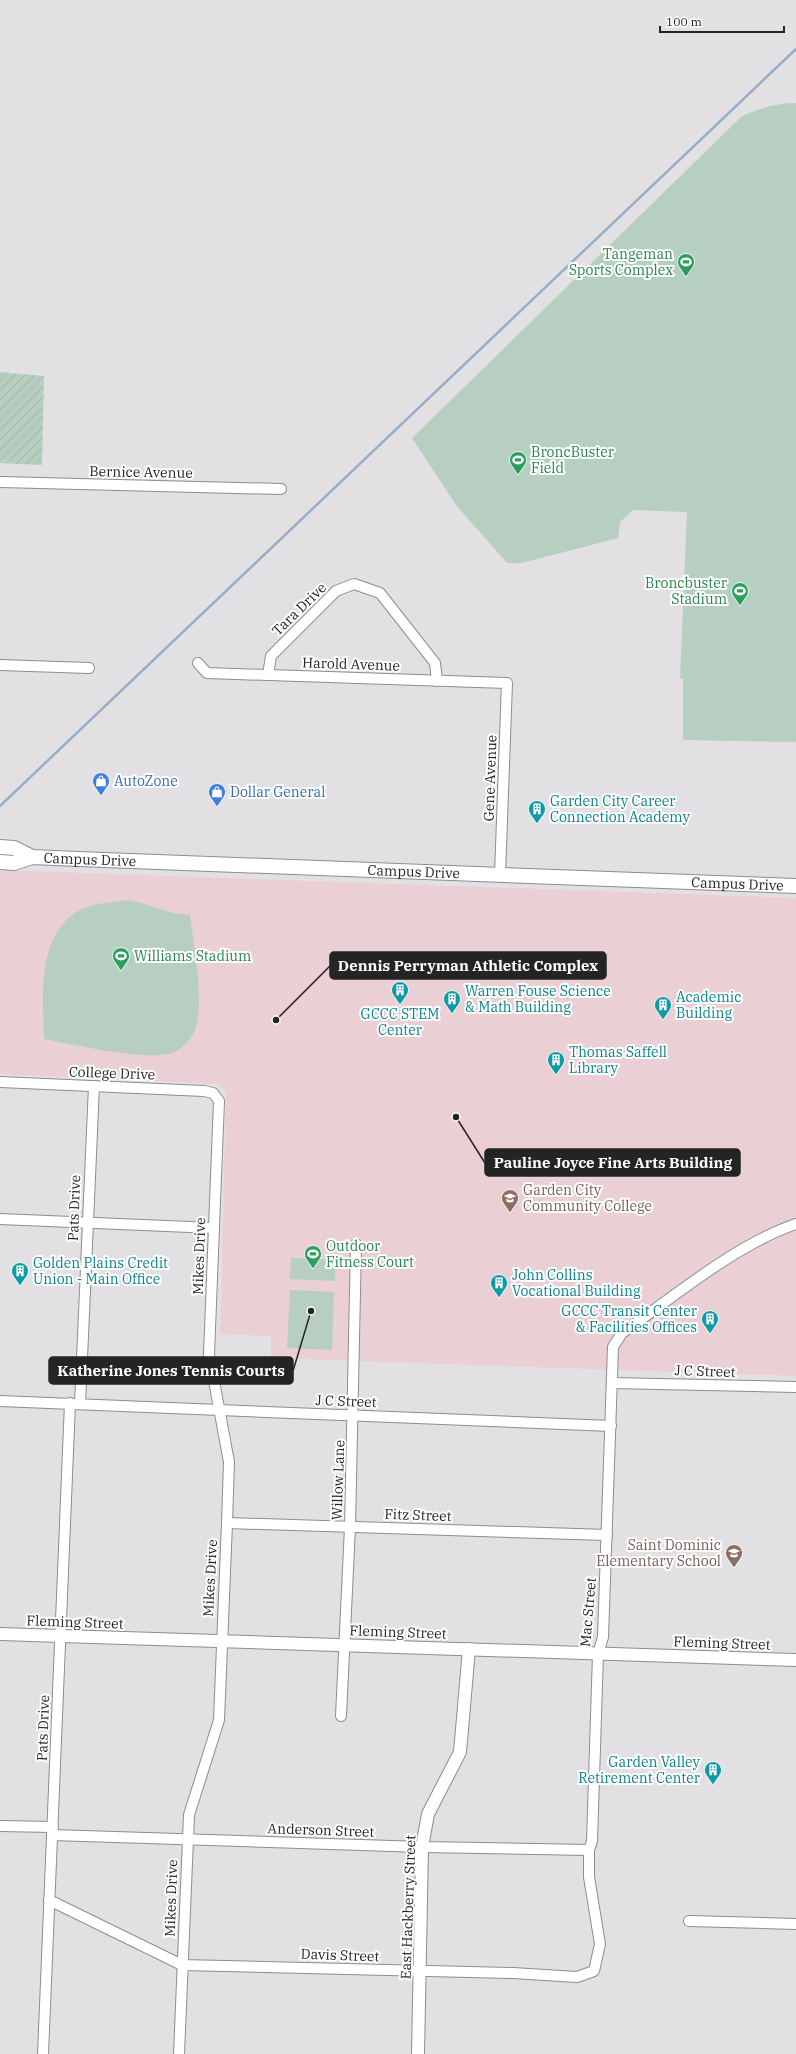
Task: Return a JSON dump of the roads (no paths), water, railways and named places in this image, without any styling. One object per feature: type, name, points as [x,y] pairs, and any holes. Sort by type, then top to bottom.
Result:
[{"type":"main road","name":"Campus Drive","points":[[0,847],[14,848],[32,858]]},
{"type":"main road","name":"Campus Drive","points":[[0,862],[14,863],[32,858],[796,886]]},
{"type":"street","name":"Bernice Avenue","points":[[0,482],[281,489]]},
{"type":"street","name":"Tara Drive","points":[[268,675],[271,656],[336,591],[354,584],[380,593],[435,663],[437,681]]},
{"type":"street","name":"Harold Avenue","points":[[198,663],[207,673],[507,683]]},
{"type":"street","points":[[0,665],[90,668]]},
{"type":"street","name":"Gene Avenue","points":[[500,875],[507,683]]},
{"type":"street","name":"College Drive","points":[[0,1082],[204,1091],[213,1093],[219,1101]]},
{"type":"street","name":"Pats Drive","points":[[43,2054],[60,1636],[88,1223],[94,1086]]},
{"type":"street","name":"Mikes Drive","points":[[179,2054],[189,1815],[219,1720],[229,1462],[209,1354],[219,1101]]},
{"type":"street","points":[[0,1219],[214,1228]]},
{"type":"street","name":"Mac Street","points":[[589,1850],[592,1841],[598,1654],[603,1637],[613,1347],[622,1333],[708,1272],[758,1242],[796,1224]]},
{"type":"street","name":"Willow Lane","points":[[341,1716],[346,1645],[350,1527],[356,1244]]},
{"type":"street","name":"J C Street","points":[[612,1383],[796,1387]]},
{"type":"street","name":"J C Street","points":[[0,1401],[611,1426]]},
{"type":"street","name":"Fitz Street","points":[[227,1523],[607,1535]]},
{"type":"street","name":"Fleming Street","points":[[0,1634],[796,1660]]},
{"type":"street","name":"East Hackberry Street","points":[[418,2054],[422,1847],[428,1814],[460,1752],[468,1649]]},
{"type":"street","name":"Anderson Street","points":[[0,1826],[187,1840],[589,1850]]},
{"type":"street","name":"Davis Street","points":[[49,1900],[182,1965],[514,1973],[577,1977],[594,1971],[600,1944],[589,1877],[589,1850]]},
{"type":"street","points":[[689,1921],[796,1924]]},
{"type":"waterway","points":[[0,806],[796,49]]},
{"type":"place","name":"Tangeman Sports Complex","points":[[686,277]]},
{"type":"place","name":"BroncBuster Field","points":[[518,475]]},
{"type":"place","name":"Broncbuster Stadium","points":[[740,606]]},
{"type":"place","name":"AutoZone","points":[[101,796]]},
{"type":"place","name":"Dollar General","points":[[217,807]]},
{"type":"place","name":"Garden City Career Connection Academy","points":[[537,824]]},
{"type":"place","name":"Williams Stadium","points":[[121,971]]},
{"type":"place","name":"GCCC STEM Center","points":[[400,1005]]},
{"type":"place","name":"Warren Fouse Science & Math Building","points":[[452,1014]]},
{"type":"place","name":"Dennis Perryman Athletic Complex","points":[[276,1020]]},
{"type":"place","name":"Academic Building","points":[[663,1020]]},
{"type":"place","name":"Thomas Saffell Library","points":[[556,1075]]},
{"type":"place","name":"Pauline Joyce Fine Arts Building","points":[[456,1117]]},
{"type":"place","name":"Garden City Community College","points":[[510,1213]]},
{"type":"place","name":"Outdoor Fitness Court","points":[[313,1269]]},
{"type":"place","name":"Golden Plains Credit Union - Main Office","points":[[20,1286]]},
{"type":"place","name":"John Collins Vocational Building","points":[[499,1298]]},
{"type":"place","name":"Katherine Jones Tennis Courts","points":[[311,1311]]},
{"type":"place","name":"GCCC Transit Center & Facilities Offices","points":[[710,1334]]},
{"type":"place","name":"Saint Dominic Elementary School","points":[[734,1568]]},
{"type":"place","name":"Garden Valley Retirement Center","points":[[713,1785]]}]
